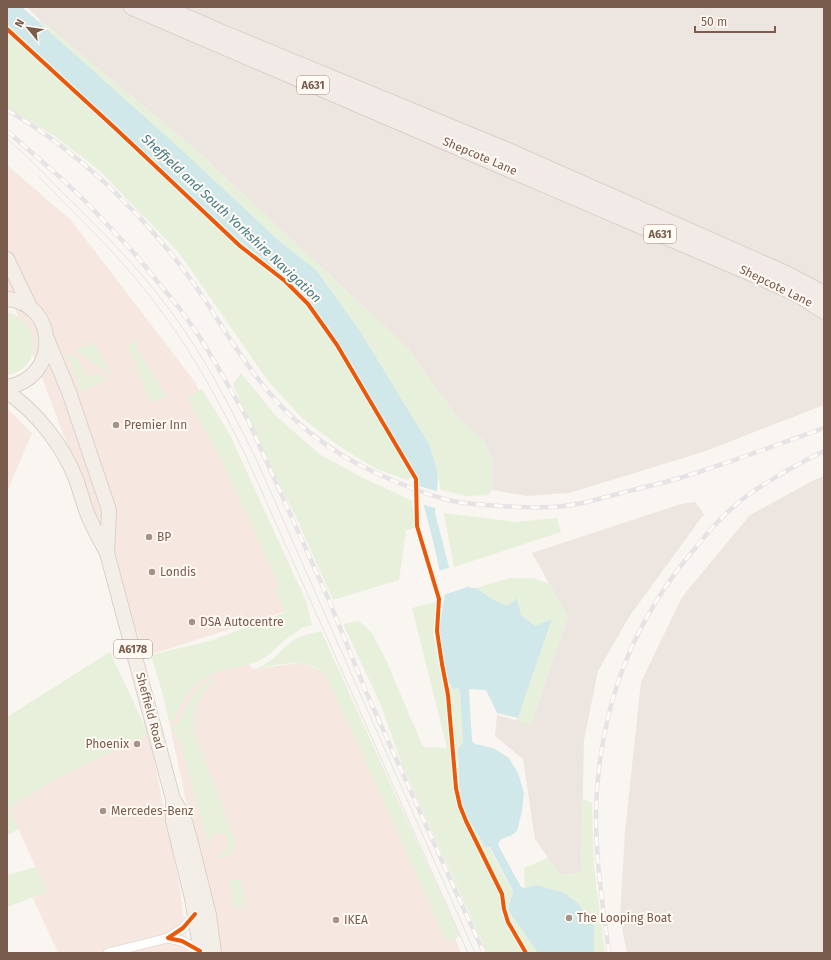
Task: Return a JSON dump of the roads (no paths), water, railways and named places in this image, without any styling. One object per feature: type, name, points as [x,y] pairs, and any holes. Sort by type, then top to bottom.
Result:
[{"type":"highway","name":"Shepcote Lane","points":[[132,7],[736,266],[798,294],[824,311]]},
{"type":"highway","name":"Shepcote Lane","points":[[163,7],[513,154],[786,274],[824,294]]},
{"type":"main road","name":"A6178","points":[[7,259],[31,308],[42,322],[47,339],[69,392],[108,507],[107,552]]},
{"type":"main road","name":"A6178","points":[[7,298],[21,302],[31,308]]},
{"type":"main road","name":"A6178","points":[[7,386],[23,382],[34,373],[43,361],[47,347],[47,339]]},
{"type":"main road","name":"A6178","points":[[7,392],[25,405],[42,423],[56,442],[76,478],[89,519],[107,552]]},
{"type":"main road","name":"Sheffield Road","points":[[107,552],[173,799],[173,821],[192,898],[200,952]]},
{"type":"main road","name":"Sheffield Road","points":[[173,799],[183,815],[192,846],[209,915],[214,953]]},
{"type":"street","points":[[108,953],[168,938],[183,928],[195,914]]},
{"type":"street","points":[[168,938],[182,941],[200,952]]},
{"type":"water","name":"Sheffield and South Yorkshire Navigation","points":[[7,7],[22,7],[186,154],[278,240],[316,270],[360,331],[429,444],[438,477],[435,513],[450,571],[471,588],[476,588],[494,600],[508,606],[517,598],[521,615],[535,626],[552,619],[518,718],[497,713],[486,690],[469,690],[472,741],[475,744],[493,748],[509,758],[518,773],[524,793],[522,811],[517,831],[500,840],[498,845],[521,887],[525,888],[537,885],[562,892],[577,902],[594,926],[594,953],[538,953],[508,910],[513,891],[490,847],[485,847],[465,812],[459,786],[458,749],[463,742],[460,692],[458,688],[454,690],[445,673],[439,630],[445,594],[416,475],[328,326],[286,278],[235,237],[7,24]]},
{"type":"tram line","points":[[7,139],[30,159],[99,228],[145,278],[186,333],[215,381],[258,463],[475,953]]},
{"type":"tram line","points":[[39,177],[120,261],[150,296],[187,348],[217,400],[245,454],[468,953]]},
{"type":"railway","points":[[7,110],[60,145],[85,165],[153,232],[192,281],[237,350],[266,389],[295,420],[327,446],[345,457],[363,467],[413,489],[444,499],[471,504],[528,507],[571,505],[683,477],[824,428]]},
{"type":"railway","points":[[7,131],[61,178],[135,254],[180,309],[216,364],[248,420],[328,598],[367,694],[484,953]]},
{"type":"railway","points":[[609,953],[597,852],[597,790],[607,722],[615,690],[626,660],[656,601],[675,573],[727,512],[757,489],[824,451]]},
{"type":"place","name":"Premier Inn","points":[[116,425]]},
{"type":"place","name":"BP","points":[[149,537]]},
{"type":"place","name":"Londis","points":[[152,572]]},
{"type":"place","name":"DSA Autocentre","points":[[192,622]]},
{"type":"place","name":"Phoenix","points":[[137,744]]},
{"type":"place","name":"Mercedes-Benz","points":[[103,811]]},
{"type":"place","name":"The Looping Boat","points":[[569,918]]},
{"type":"place","name":"IKEA","points":[[336,920]]}]
